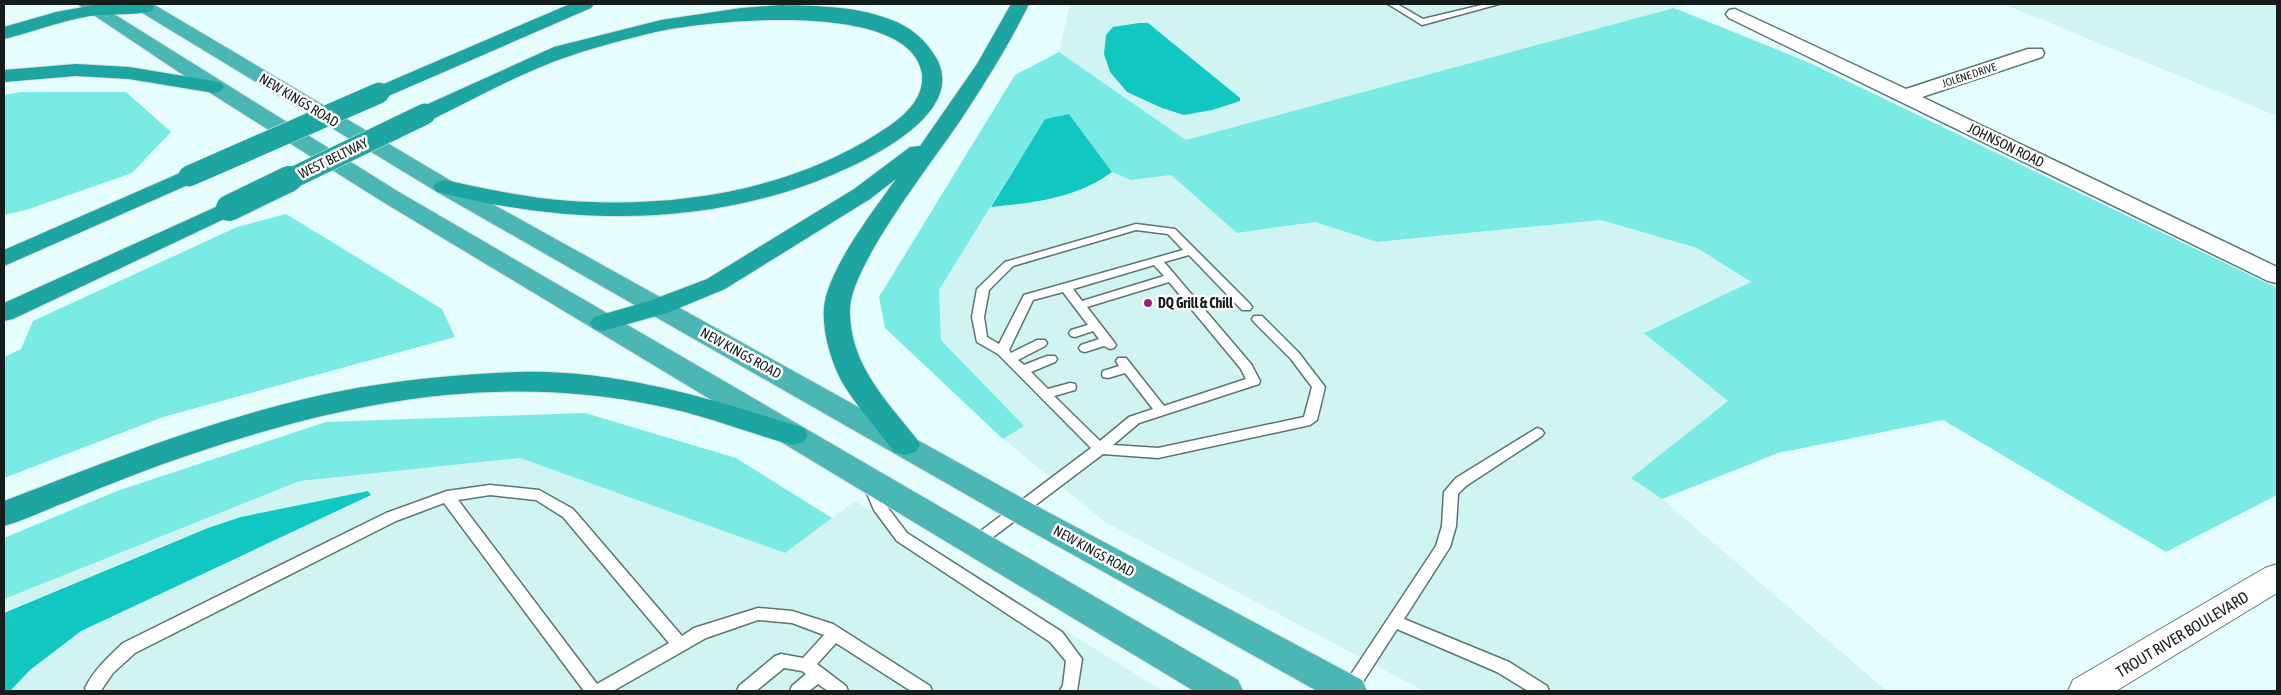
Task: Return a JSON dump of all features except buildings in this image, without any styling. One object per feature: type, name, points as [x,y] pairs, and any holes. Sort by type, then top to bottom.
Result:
[{"type":"highway","points":[[4,258],[586,4]]},
{"type":"highway","points":[[905,445],[855,380],[840,335],[837,307],[844,283],[859,255],[934,140],[973,86],[1020,4]]},
{"type":"highway","points":[[4,33],[90,6],[143,6]]},
{"type":"highway","points":[[90,6],[214,88],[391,197],[1226,691]]},
{"type":"highway","name":"NEW KINGS ROAD","points":[[143,6],[446,187],[1020,511],[1349,691]]},
{"type":"highway","name":"WEST BELTWAY","points":[[4,313],[653,8]]},
{"type":"highway","points":[[446,187],[511,201],[570,208],[614,210],[660,207],[756,192],[834,166],[889,137],[907,124],[920,110],[931,91],[932,71],[927,55],[901,30],[876,20],[843,11],[813,8],[754,8],[710,13],[612,36],[545,58]]},
{"type":"highway","points":[[4,76],[76,70],[129,72],[214,88]]},
{"type":"highway","points":[[603,323],[658,307],[724,279],[862,194],[934,140]]},
{"type":"highway","points":[[4,249],[58,235]]},
{"type":"highway","points":[[4,514],[146,458],[246,424],[340,400],[445,384],[555,382],[617,390],[689,403],[793,435]]},
{"type":"street","name":"JOHNSON ROAD","points":[[1735,14],[2277,276]]},
{"type":"street","name":"JOLENE DRIVE","points":[[1904,96],[2035,53]]},
{"type":"street","name":"TROUT RIVER BOULEVARD","points":[[2086,691],[2277,577]]},
{"type":"lane","points":[[1392,4],[1422,22],[1495,4]]},
{"type":"lane","points":[[1246,307],[1171,231],[1136,227],[1009,264],[983,289],[978,316],[981,339],[1006,355],[1100,449],[1158,454],[1310,420],[1319,387],[1295,356],[1258,319]]},
{"type":"lane","points":[[1006,355],[1028,298],[1192,251]]},
{"type":"lane","points":[[975,543],[1020,511],[1134,420],[1254,380],[1246,367],[1157,261]]},
{"type":"lane","points":[[1080,305],[1172,278]]},
{"type":"lane","points":[[1065,287],[1109,343],[1085,348]]},
{"type":"lane","points":[[1076,333],[1096,326]]},
{"type":"lane","points":[[1006,355],[1041,343]]},
{"type":"lane","points":[[1022,371],[1051,359]]},
{"type":"lane","points":[[1108,374],[1125,364],[1161,411]]},
{"type":"lane","points":[[1045,394],[1070,387]]},
{"type":"lane","points":[[1349,691],[1443,547],[1449,526],[1451,492],[1461,482],[1537,433]]},
{"type":"lane","points":[[868,479],[879,506],[902,537],[1056,637],[1074,659],[1071,687],[1068,691]]},
{"type":"lane","points":[[94,691],[93,688],[107,668],[129,648],[391,517],[447,496],[490,490],[539,495],[568,513],[680,645]]},
{"type":"lane","points":[[447,496],[593,691]]},
{"type":"lane","points":[[599,691],[700,633],[758,614],[792,617],[827,628],[924,691]]},
{"type":"lane","points":[[1394,621],[1503,667],[1541,691]]},
{"type":"lane","points":[[798,691],[835,634]]},
{"type":"lane","points":[[744,691],[781,661],[812,670],[840,691]]},
{"type":"shaded area","points":[[1070,4],[1690,4],[1186,140],[1059,52]]},
{"type":"shaded area","points":[[2003,4],[2277,4],[2277,116]]},
{"type":"shaded area","points":[[1674,8],[1810,63],[2277,288],[2277,495],[2166,552],[1943,420],[1778,453],[1662,499],[1631,478],[1728,401],[1644,333],[1751,282],[1697,248],[1601,220],[1377,242],[1315,222],[1237,233],[1171,175],[1131,180],[1112,172],[1069,114],[1045,119],[939,290],[941,340],[1024,426],[1003,439],[885,328],[879,297],[1015,75],[1059,52],[1186,140]]},
{"type":"shaded area","points":[[1148,23],[1240,98],[1240,101],[1212,110],[1184,115],[1162,108],[1127,92],[1110,72],[1104,54],[1106,35],[1113,27]]},
{"type":"shaded area","points":[[21,92],[126,92],[171,132],[132,173],[26,210],[4,215],[4,95]]},
{"type":"shaded area","points":[[1069,114],[1112,172],[1084,188],[1054,198],[1023,204],[991,207],[1045,119]]},
{"type":"shaded area","points":[[1112,172],[1131,180],[1171,175],[1237,233],[1315,222],[1377,242],[1601,220],[1697,248],[1751,283],[1645,332],[1728,401],[1632,478],[1662,499],[1887,691],[1424,691],[1105,522],[1003,439],[1024,426],[941,340],[939,290],[991,207],[1059,197],[1102,180]]},
{"type":"shaded area","points":[[286,214],[442,309],[455,337],[163,417],[4,478],[4,357],[21,349],[33,321],[237,227]]},
{"type":"shaded area","points":[[585,413],[736,458],[832,518],[785,553],[520,458],[300,481],[4,599],[4,538],[117,491],[326,422]]},
{"type":"shaded area","points":[[520,458],[785,553],[855,501],[1163,691],[4,691],[4,599],[23,590],[300,481]]},
{"type":"shaded area","points":[[368,491],[371,495],[81,631],[30,670],[10,691],[4,691],[4,613],[208,528],[241,517]]},
{"type":"place","name":"DQ Grill & Chill","points":[[1148,303]]}]
